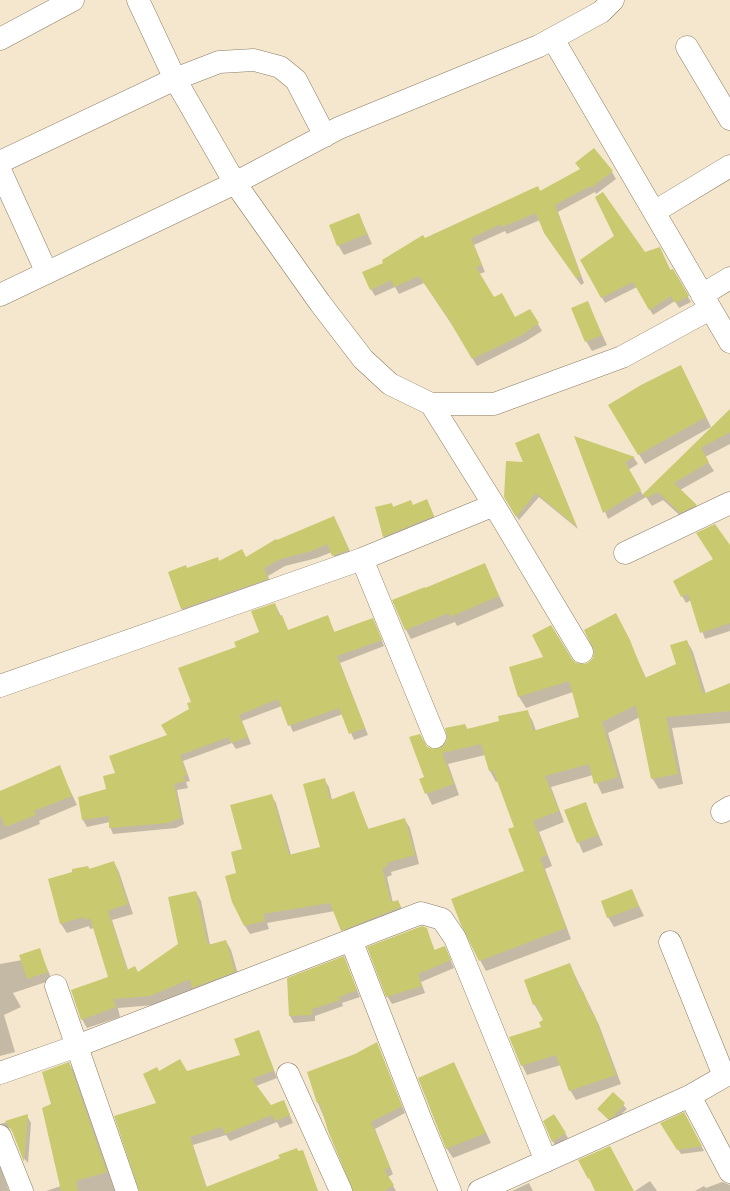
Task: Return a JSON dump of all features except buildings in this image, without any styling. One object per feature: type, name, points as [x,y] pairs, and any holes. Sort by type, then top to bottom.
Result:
[{"type":"street","points":[[0,39],[44,7],[73,0]]},
{"type":"street","points":[[138,0],[176,79],[235,183],[320,303],[363,359],[390,384],[431,404],[494,404],[622,357],[706,302],[730,278]]},
{"type":"street","points":[[0,295],[235,183],[325,136],[553,39],[601,12],[613,0]]},
{"type":"street","points":[[553,39],[730,342]]},
{"type":"street","points":[[687,47],[730,119]]},
{"type":"street","points":[[0,162],[176,79],[219,62],[254,60],[280,67],[296,80],[325,136]]},
{"type":"street","points":[[654,212],[730,166]]},
{"type":"street","points":[[0,170],[47,273]]},
{"type":"street","points":[[431,404],[494,505],[582,652]]},
{"type":"street","points":[[625,553],[730,503]]},
{"type":"street","points":[[0,686],[362,559],[494,505]]},
{"type":"street","points":[[362,559],[435,737]]},
{"type":"street","points":[[0,1073],[77,1046],[421,913],[442,919],[455,938],[546,1161]]},
{"type":"street","points":[[351,940],[450,1191]]},
{"type":"street","points":[[479,1191],[690,1096],[727,1075],[670,942]]},
{"type":"street","points":[[56,986],[127,1191]]},
{"type":"street","points":[[288,1074],[341,1191]]},
{"type":"street","points":[[690,1096],[730,1172]]},
{"type":"street","points":[[0,1136],[22,1191]]}]
